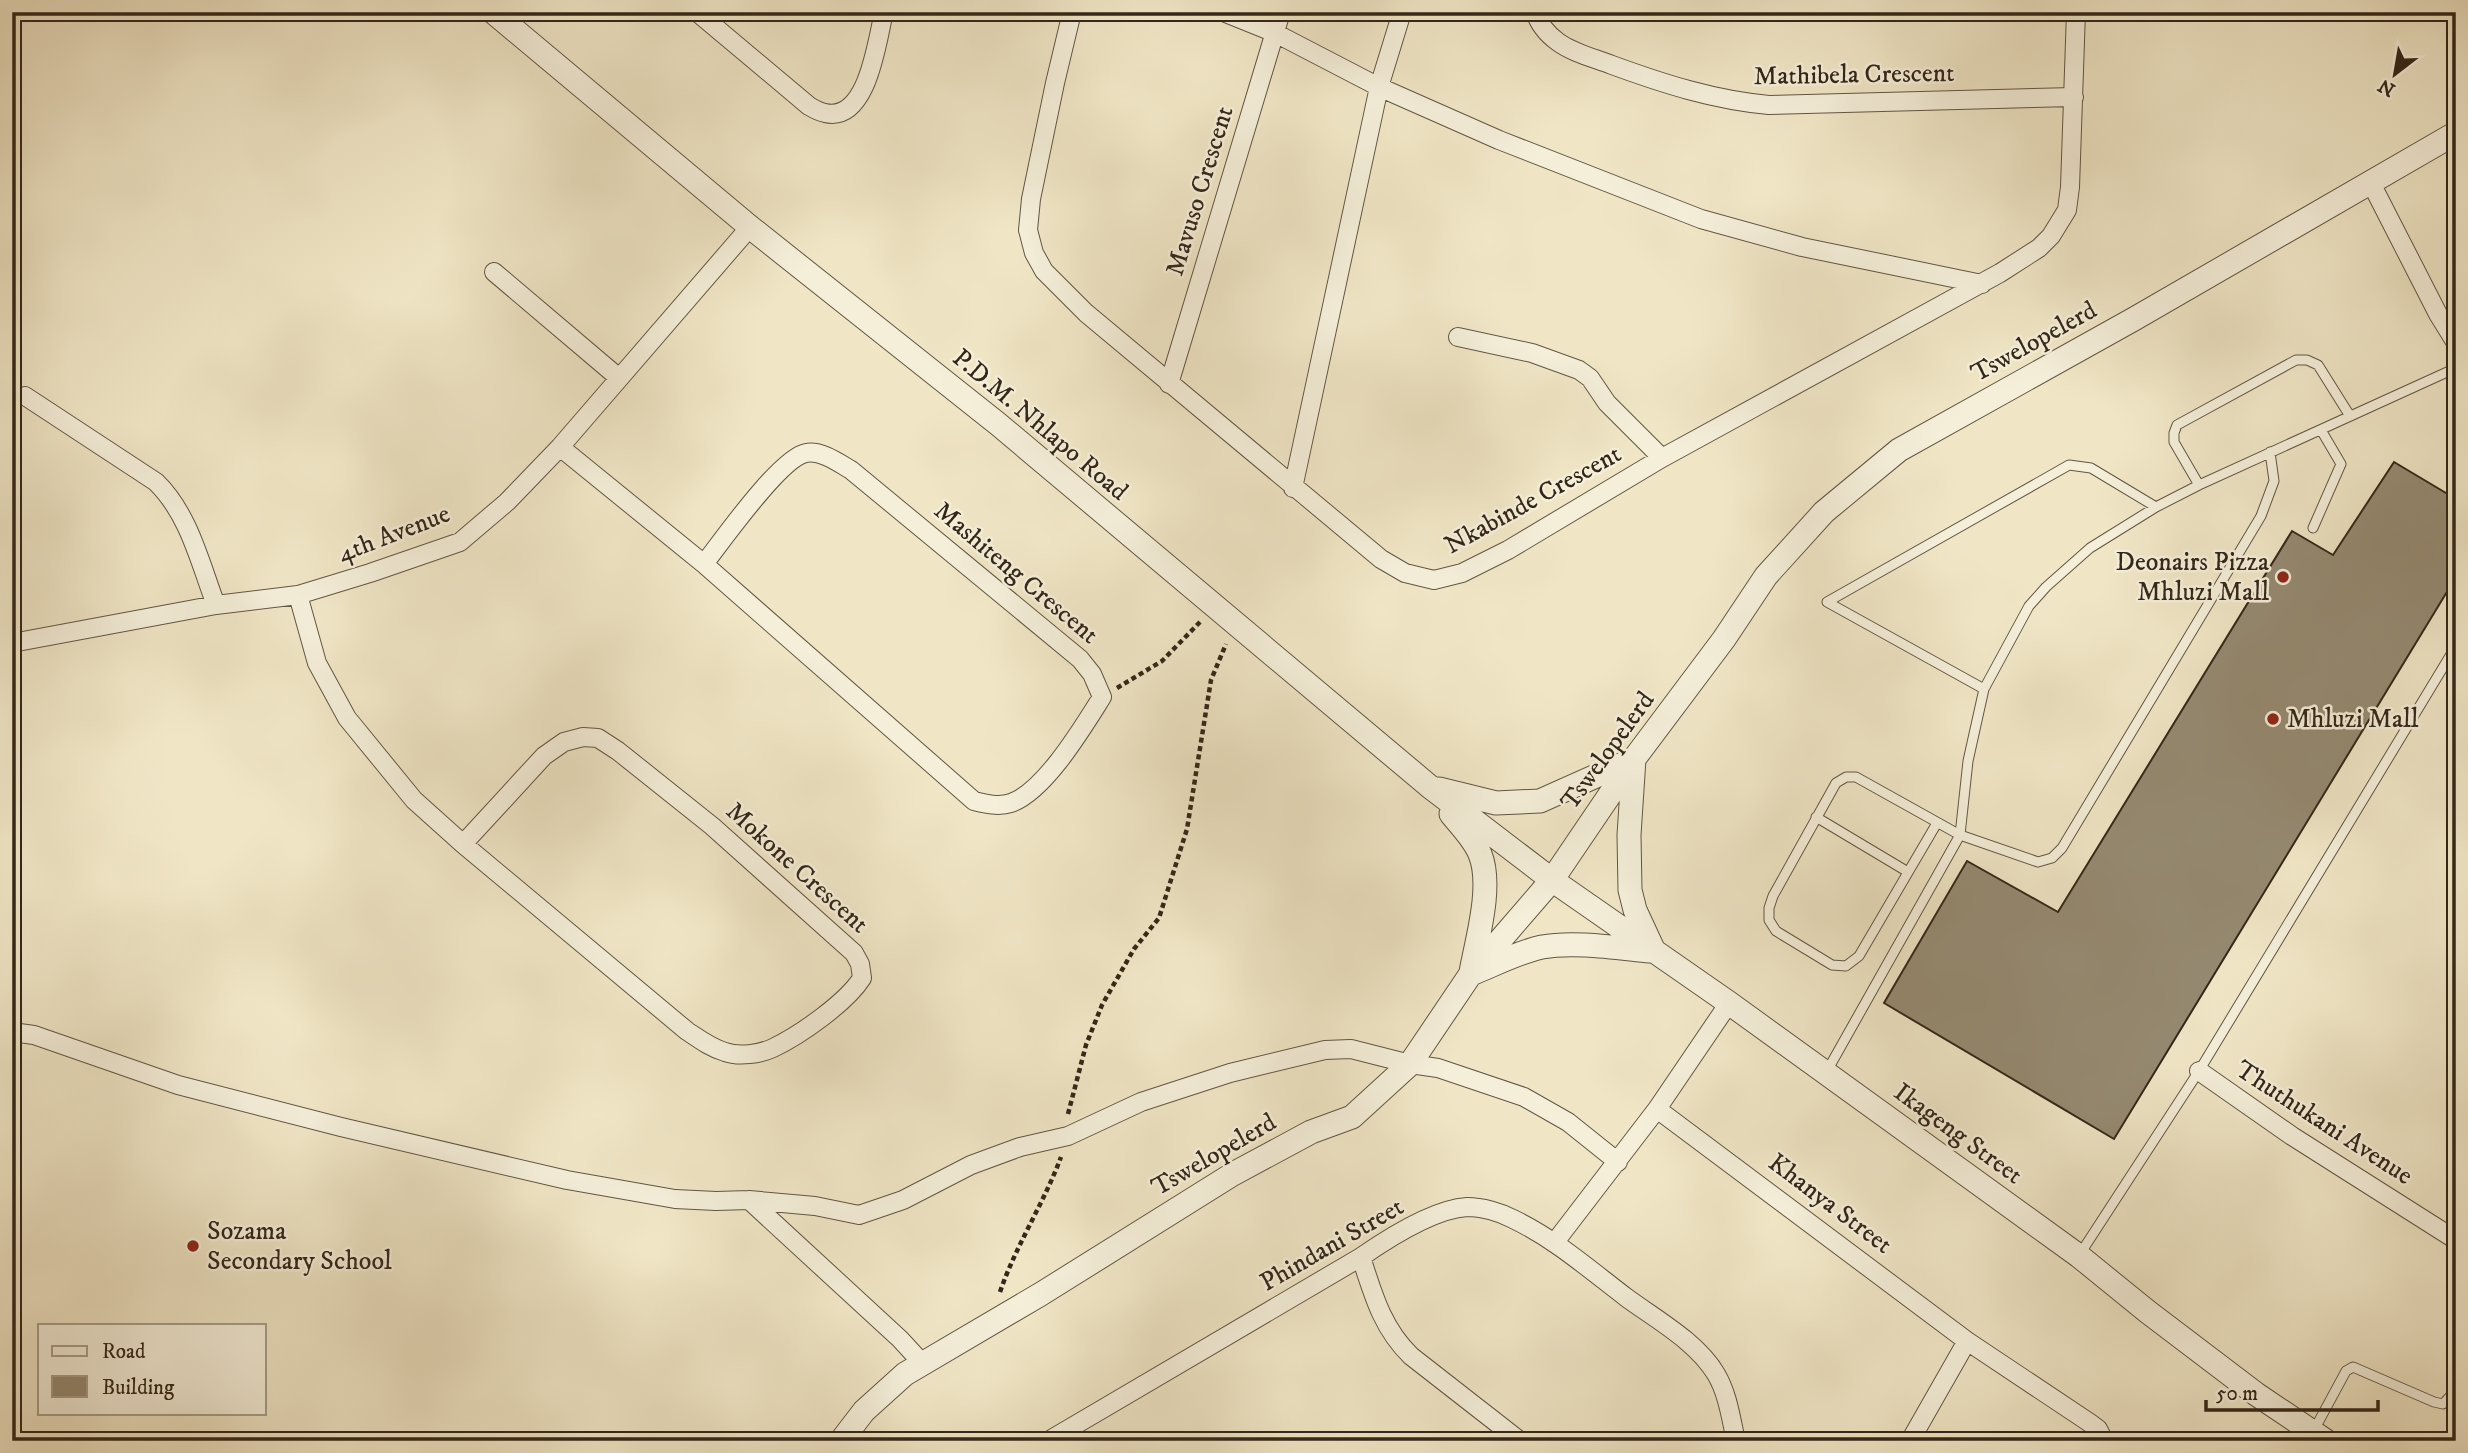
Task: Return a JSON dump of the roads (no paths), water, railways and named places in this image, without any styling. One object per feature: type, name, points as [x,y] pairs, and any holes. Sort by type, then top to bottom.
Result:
[{"type":"street","name":"P.D.M. Nhlapo Road","points":[[494,12],[750,227],[998,424],[1429,786],[1552,880]]},
{"type":"street","points":[[697,12],[809,106],[827,114],[843,111],[856,101],[866,86],[884,12]]},
{"type":"street","name":"Nkabinde Crescent","points":[[1072,12],[1031,199],[1028,230],[1034,253],[1053,279],[1086,313],[1293,488],[1381,559],[1405,573],[1434,580],[1462,573],[1508,550],[1662,458],[1982,284],[2039,248],[2067,210],[2076,12]]},
{"type":"street","points":[[1223,12],[1275,33],[1379,87],[1511,145],[1701,219],[1815,250],[1982,284]]},
{"type":"street","name":"Mavuso Crescent","points":[[1169,384],[1281,12]]},
{"type":"street","points":[[1293,488],[1379,87],[1402,12]]},
{"type":"street","name":"Mathibela Crescent","points":[[1535,12],[1540,24],[1550,35],[1579,53],[1665,84],[1735,102],[1769,105],[2074,97]]},
{"type":"street","name":"Tswelopelerd","points":[[841,1441],[881,1394],[905,1374],[997,1321],[1233,1174],[1311,1132],[1352,1117],[1410,1064],[1470,975],[1552,880],[1634,759],[1724,639],[1766,576],[1824,512],[1899,450],[2456,133]]},
{"type":"street","points":[[2371,183],[2438,314],[2456,343]]},
{"type":"street","name":"4th Avenue","points":[[12,643],[216,606],[298,595],[460,542],[507,502],[560,447],[750,227]]},
{"type":"street","points":[[494,272],[619,378]]},
{"type":"street","points":[[1458,337],[1532,353],[1579,370],[1662,458]]},
{"type":"street","points":[[25,396],[156,482],[169,494],[182,516],[216,606]]},
{"type":"street","points":[[560,447],[704,564]]},
{"type":"street","name":"Mashiteng Crescent","points":[[806,453],[823,455],[851,470],[1080,659],[1092,674],[1102,697],[1069,748],[1035,788],[1011,803],[994,805],[974,801],[704,564],[758,495],[792,461],[806,453]]},
{"type":"street","name":"Mokone Crescent","points":[[298,595],[317,663],[347,718],[414,800],[463,844],[687,1031],[726,1053],[744,1055],[771,1049],[832,1009],[854,990],[862,978],[860,964],[854,953],[712,826],[598,738],[583,737],[564,742],[544,756],[463,844]]},
{"type":"street","points":[[1429,786],[1496,803],[1540,801],[1634,759],[1629,835],[1630,890],[1635,910],[1654,952]]},
{"type":"street","points":[[1429,786],[1480,854],[1484,891],[1470,975]]},
{"type":"street","name":"Ikageng Street","points":[[1552,880],[1827,1073],[2079,1256],[2256,1394],[2320,1436]]},
{"type":"street","points":[[1470,975],[1520,953],[1545,946],[1600,946],[1654,952]]},
{"type":"street","points":[[1555,1242],[1657,1109],[1729,1003]]},
{"type":"street","points":[[12,1032],[34,1035],[178,1085],[341,1127],[567,1180],[675,1199],[749,1200],[815,1206],[859,1215],[903,1200],[971,1165],[1020,1147],[1068,1136],[1141,1102],[1230,1073],[1325,1051],[1351,1049],[1438,1068],[1524,1097],[1568,1122],[1618,1162]]},
{"type":"street","name":"Thuthukani Avenue","points":[[2199,1071],[2292,1136],[2456,1240]]},
{"type":"street","name":"Khanya Street","points":[[1657,1109],[1967,1341],[2090,1423],[2098,1429],[2104,1441]]},
{"type":"street","points":[[749,1200],[900,1339],[923,1364]]},
{"type":"street","name":"Phindani Street","points":[[1048,1441],[1361,1257],[1392,1236],[1446,1212],[1467,1207],[1488,1210],[1511,1218],[1555,1242],[1681,1338],[1716,1374],[1737,1441]]},
{"type":"street","points":[[1361,1257],[1376,1305],[1396,1342],[1520,1441]]},
{"type":"street","points":[[1910,1441],[1967,1341]]},
{"type":"lane","points":[[2199,485],[2174,442],[2177,425],[2296,360],[2307,360],[2318,365],[2350,416]]},
{"type":"lane","points":[[1827,1073],[1960,835],[1968,761],[1984,689],[2029,606],[2090,548],[2156,507],[2456,368]]},
{"type":"lane","points":[[2313,528],[2341,464],[2321,430]]},
{"type":"lane","points":[[1937,823],[1859,956],[1846,966],[1832,965],[1776,931],[1769,920],[1773,896],[1836,783],[1846,777],[1856,777],[1960,835],[2038,862],[2052,859],[2062,848],[2261,516],[2274,481],[2270,452]]},
{"type":"lane","points":[[1984,689],[1827,602],[2069,465],[2091,468],[2156,507]]},
{"type":"lane","points":[[2079,1256],[2199,1071],[2456,646]]},
{"type":"lane","points":[[1816,817],[1908,872]]},
{"type":"lane","points":[[2320,1436],[2346,1371],[2353,1367],[2434,1402],[2443,1404],[2456,1390]]},
{"type":"place","name":"Deonairs Pizza Mhluzi Mall","points":[[2283,577]]},
{"type":"place","name":"Mhluzi Mall","points":[[2273,719]]},
{"type":"place","name":"Sozama Secondary School","points":[[193,1246]]}]
